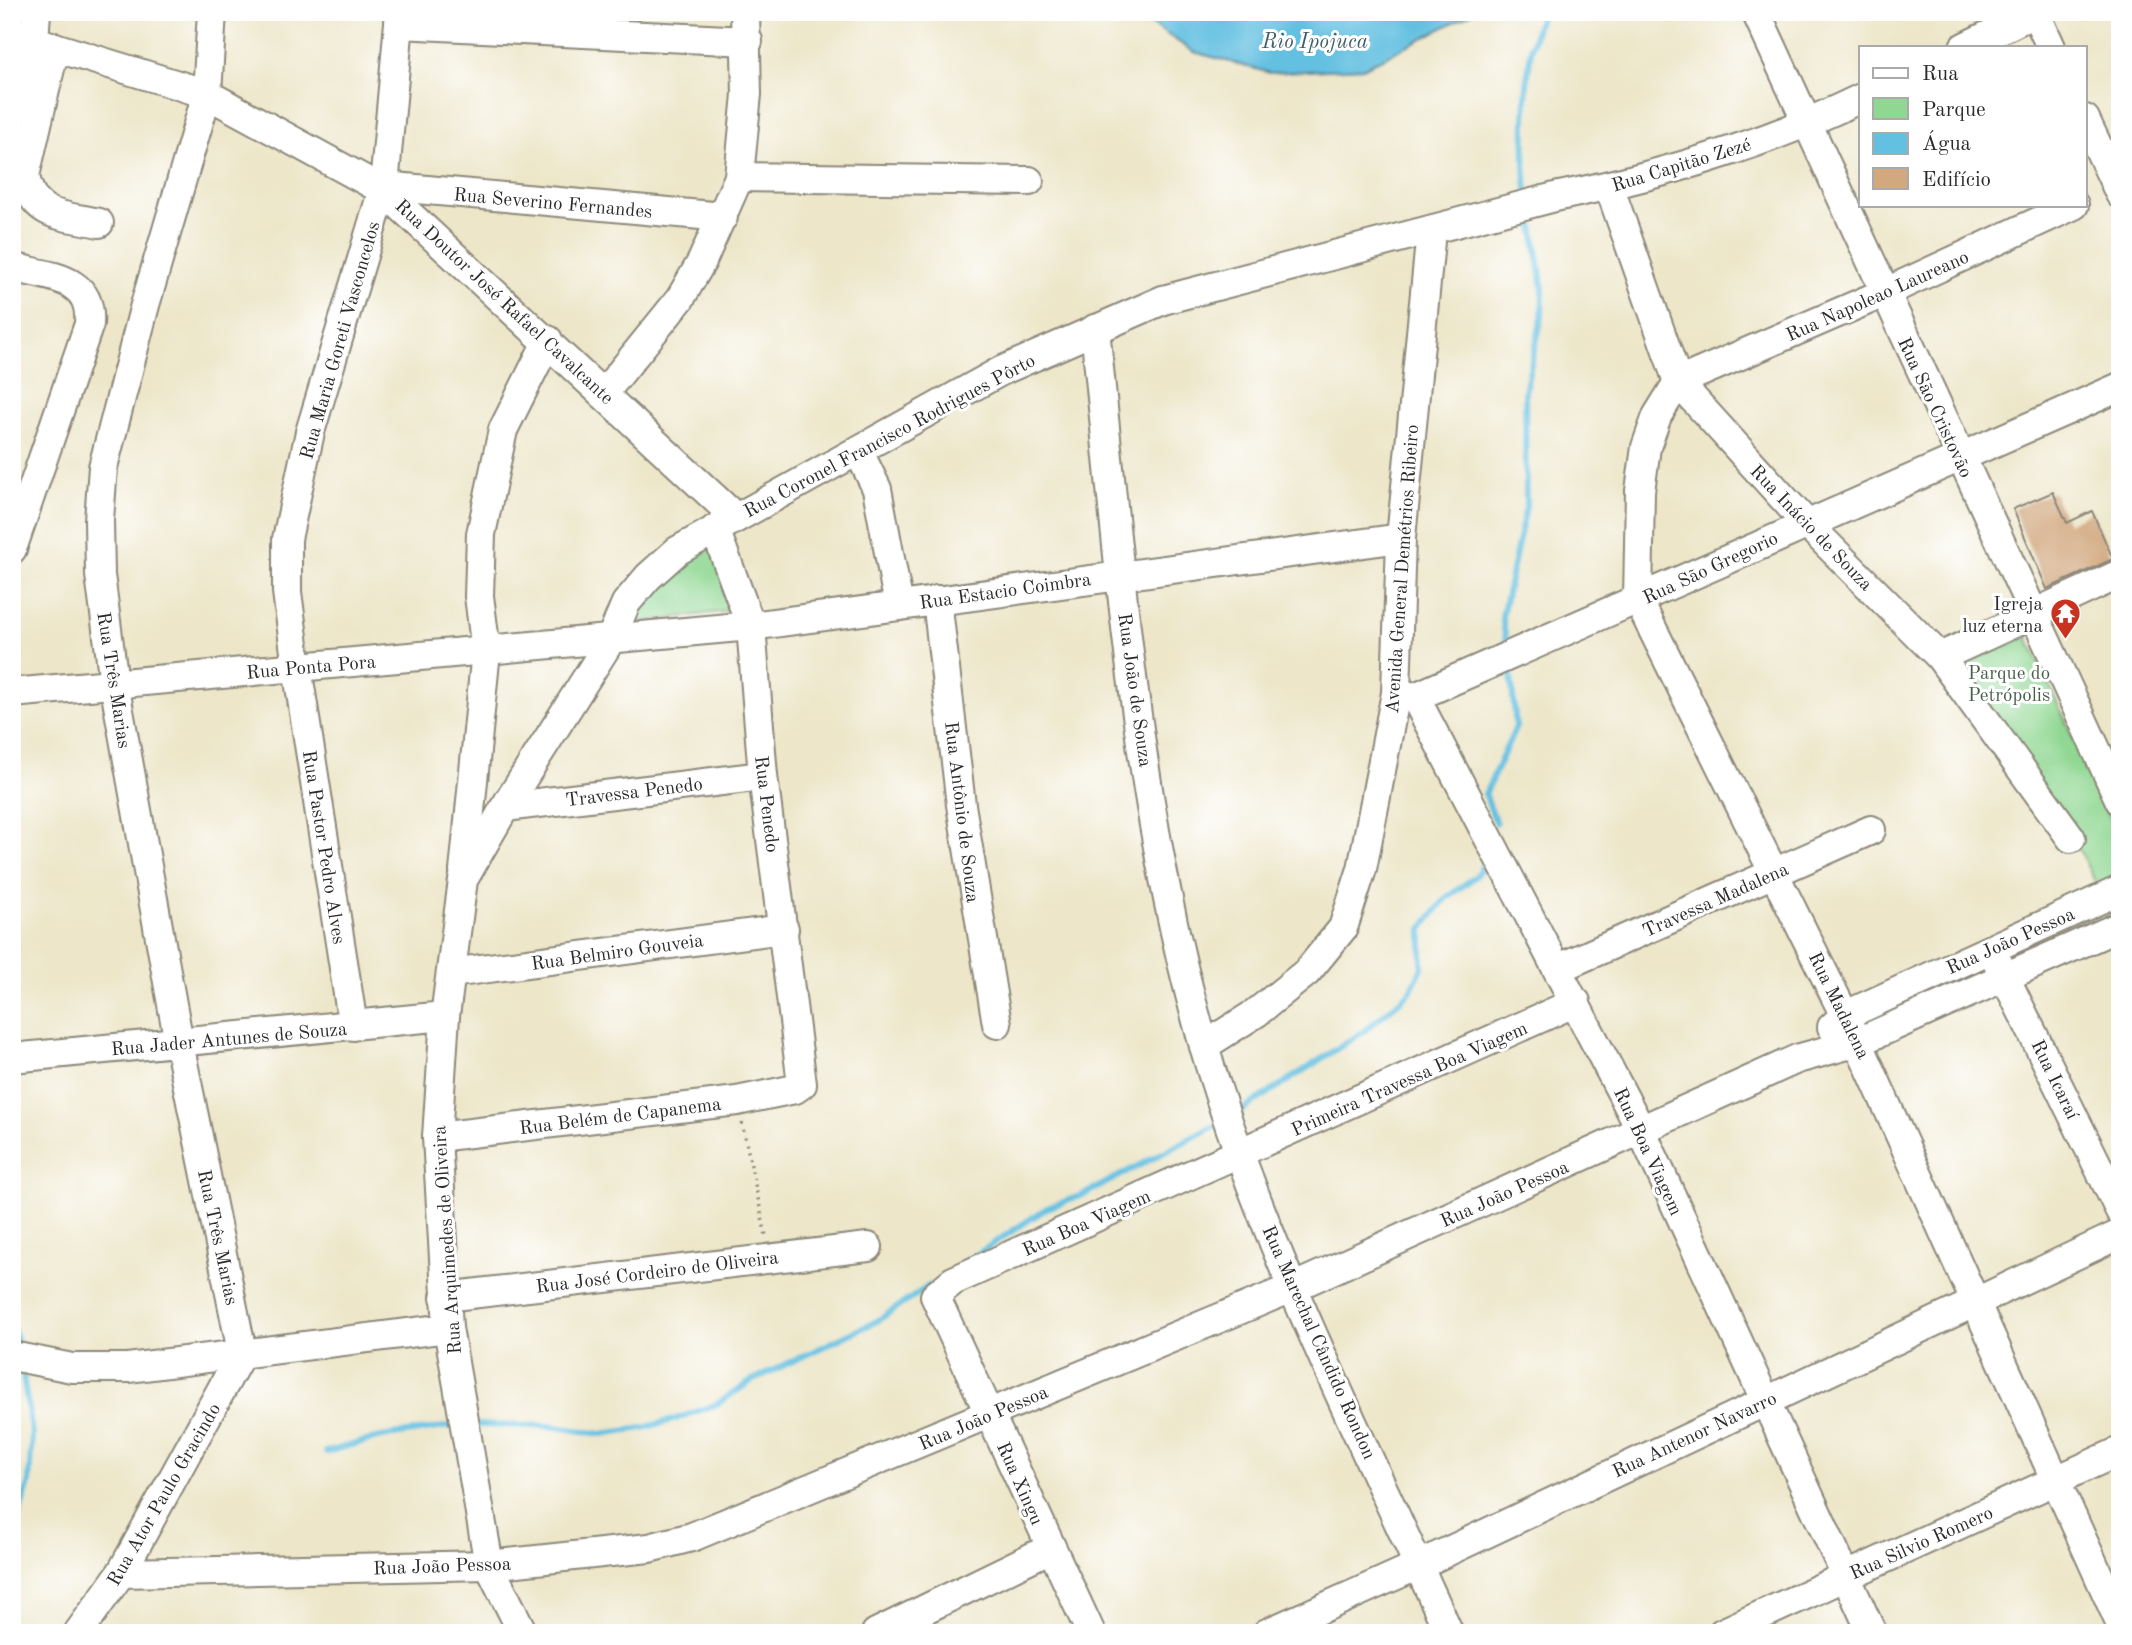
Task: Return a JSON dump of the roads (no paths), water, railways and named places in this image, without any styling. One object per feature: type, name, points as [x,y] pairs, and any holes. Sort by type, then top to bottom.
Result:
[{"type":"street","points":[[36,12],[25,176],[28,191],[42,209],[99,223]]},
{"type":"street","name":"Rua Três Marias","points":[[212,12],[207,94],[145,305],[103,467],[99,520],[100,575],[114,683],[179,1043],[242,1352]]},
{"type":"street","points":[[604,393],[680,299],[723,217],[739,177],[747,94],[748,41],[745,12]]},
{"type":"street","name":"Rua São Cristovão","points":[[1756,12],[2031,614],[2120,801]]},
{"type":"street","points":[[1966,46],[2035,12],[2052,46]]},
{"type":"street","points":[[400,18],[748,41]]},
{"type":"street","name":"Rua Maria Goreti Vasconcelos","points":[[297,667],[287,592],[287,539],[296,487],[383,188],[400,18]]},
{"type":"street","points":[[12,112],[34,40]]},
{"type":"street","name":"Rua Doutor José Rafael Cavalcante","points":[[34,40],[207,94],[383,188],[604,393],[726,523]]},
{"type":"street","name":"Rua Capitão Zezé","points":[[1496,213],[1609,186],[1806,125],[1859,99]]},
{"type":"street","points":[[2086,121],[2118,190],[2086,200]]},
{"type":"street","points":[[739,177],[1029,181]]},
{"type":"street","name":"Rua Inácio de Souza","points":[[1609,186],[1678,382],[1805,523],[1940,657],[2070,838]]},
{"type":"street","name":"Rua Severino Fernandes","points":[[383,188],[723,217]]},
{"type":"street","name":"Rua Napoleao Laureano","points":[[1678,382],[1884,293],[2072,206]]},
{"type":"street","name":"Rua Coronel Francisco Rodrigues Pôrto","points":[[610,640],[626,603],[648,577],[677,551],[1002,371],[1163,300],[1496,213]]},
{"type":"street","name":"Avenida General Demétrios Ribeiro","points":[[1204,1046],[1256,1013],[1307,972],[1343,928],[1362,869],[1405,695],[1401,538],[1431,231]]},
{"type":"street","points":[[12,267],[76,285],[85,295],[90,309],[89,324],[12,549]]},
{"type":"street","name":"Rua João de Souza","points":[[1095,329],[1121,574],[1166,888],[1204,1046]]},
{"type":"street","name":"Rua Arquimedes de Oliveira","points":[[523,1633],[489,1565],[464,1425],[445,1297],[437,1137],[445,1016],[463,880],[486,651],[479,596],[481,534],[503,430],[548,340]]},
{"type":"street","name":"Rua Madalena","points":[[1678,382],[1657,416],[1646,447],[1640,491],[1638,600],[1858,1042],[2120,1623]]},
{"type":"street","name":"Rua São Gregorio","points":[[1405,695],[1521,651],[1958,455],[2120,387]]},
{"type":"street","points":[[859,452],[877,489],[898,606]]},
{"type":"street","name":"Rua Penedo","points":[[726,523],[751,626],[763,776],[802,1084]]},
{"type":"street","name":"Rua Estacio Coimbra","points":[[610,640],[751,626],[1401,538]]},
{"type":"street","points":[[1940,657],[2120,574]]},
{"type":"street","name":"Rua Antônio de Souza","points":[[937,600],[961,805],[997,1024]]},
{"type":"street","name":"Rua Ponta Pora","points":[[12,693],[610,640]]},
{"type":"street","name":"Rua Arquimedes de Oliveira","points":[[463,880],[505,807],[610,640]]},
{"type":"street","name":"Rua Pastor Pedro Alves","points":[[297,667],[353,1026]]},
{"type":"street","name":"Rua Boa Viagem","points":[[1405,695],[1487,832],[1642,1132],[1872,1633]]},
{"type":"street","name":"Travessa Penedo","points":[[505,807],[763,776]]},
{"type":"street","name":"Travessa Madalena","points":[[1559,968],[1871,830]]},
{"type":"street","name":"Rua João Pessoa","points":[[1797,1059],[1844,1016],[2120,890]]},
{"type":"street","name":"Rua João Pessoa","points":[[121,1573],[489,1565],[649,1548],[692,1537],[1292,1289],[1642,1132],[1797,1059],[1858,1042],[2120,926]]},
{"type":"street","name":"Rua Belmiro Gouveia","points":[[451,973],[784,929]]},
{"type":"street","name":"Rua Icaraí","points":[[1989,949],[2007,978],[2120,1211]]},
{"type":"street","name":"Primeira Travessa Boa Viagem","points":[[1241,1153],[1576,1002]]},
{"type":"street","name":"Rua Jader Antunes de Souza","points":[[12,1058],[445,1016]]},
{"type":"street","name":"Rua Marechal Cândido Rondon","points":[[1204,1046],[1292,1289],[1449,1633]]},
{"type":"street","name":"Rua Belém de Capanema","points":[[437,1137],[737,1101],[795,1089],[802,1084]]},
{"type":"street","name":"Rua Boa Viagem","points":[[935,1296],[953,1281],[1241,1153]]},
{"type":"street","name":"Rua Antenor Navarro","points":[[1267,1633],[1419,1565],[2120,1234]]},
{"type":"street","name":"Rua José Cordeiro de Oliveira","points":[[445,1297],[868,1247]]},
{"type":"street","name":"Rua Xingu","points":[[935,1296],[1091,1633]]},
{"type":"street","points":[[12,1356],[72,1368],[128,1368],[448,1328]]},
{"type":"street","name":"Rua Ator Paulo Gracindo","points":[[78,1633],[121,1573],[242,1352]]},
{"type":"street","name":"Rua Silvio Romero","points":[[1722,1633],[2120,1451]]},
{"type":"street","points":[[876,1633],[1051,1548]]},
{"type":"water","name":"Rio Ipojuca","points":[[1133,12],[1293,15],[1307,12],[1474,12],[1363,68],[1270,73],[1194,52]]},
{"type":"waterway","points":[[1528,198],[1525,156],[1528,76],[1531,50],[1543,12]]},
{"type":"waterway","points":[[1507,647],[1502,616],[1526,507],[1525,391],[1542,317],[1543,289],[1531,212]]},
{"type":"waterway","points":[[1496,823],[1485,794],[1516,727],[1510,665]]},
{"type":"waterway","points":[[1236,1114],[1363,1032],[1410,992],[1422,968],[1422,929],[1445,899],[1476,876],[1489,855]]},
{"type":"waterway","points":[[967,1261],[1047,1208],[1085,1194],[1214,1126]]},
{"type":"waterway","points":[[472,1425],[550,1426],[601,1434],[643,1428],[676,1419],[717,1404],[753,1380],[877,1321],[929,1286]]},
{"type":"waterway","points":[[12,1326],[17,1341]]},
{"type":"waterway","points":[[12,1536],[29,1483],[32,1434],[23,1376]]},
{"type":"waterway","points":[[326,1452],[381,1437],[457,1425]]},
{"type":"place","name":"Igreja luz eterna","points":[[2066,641]]},
{"type":"park label","name":"Parque do Petrópolis","points":[[2009,683]]}]
